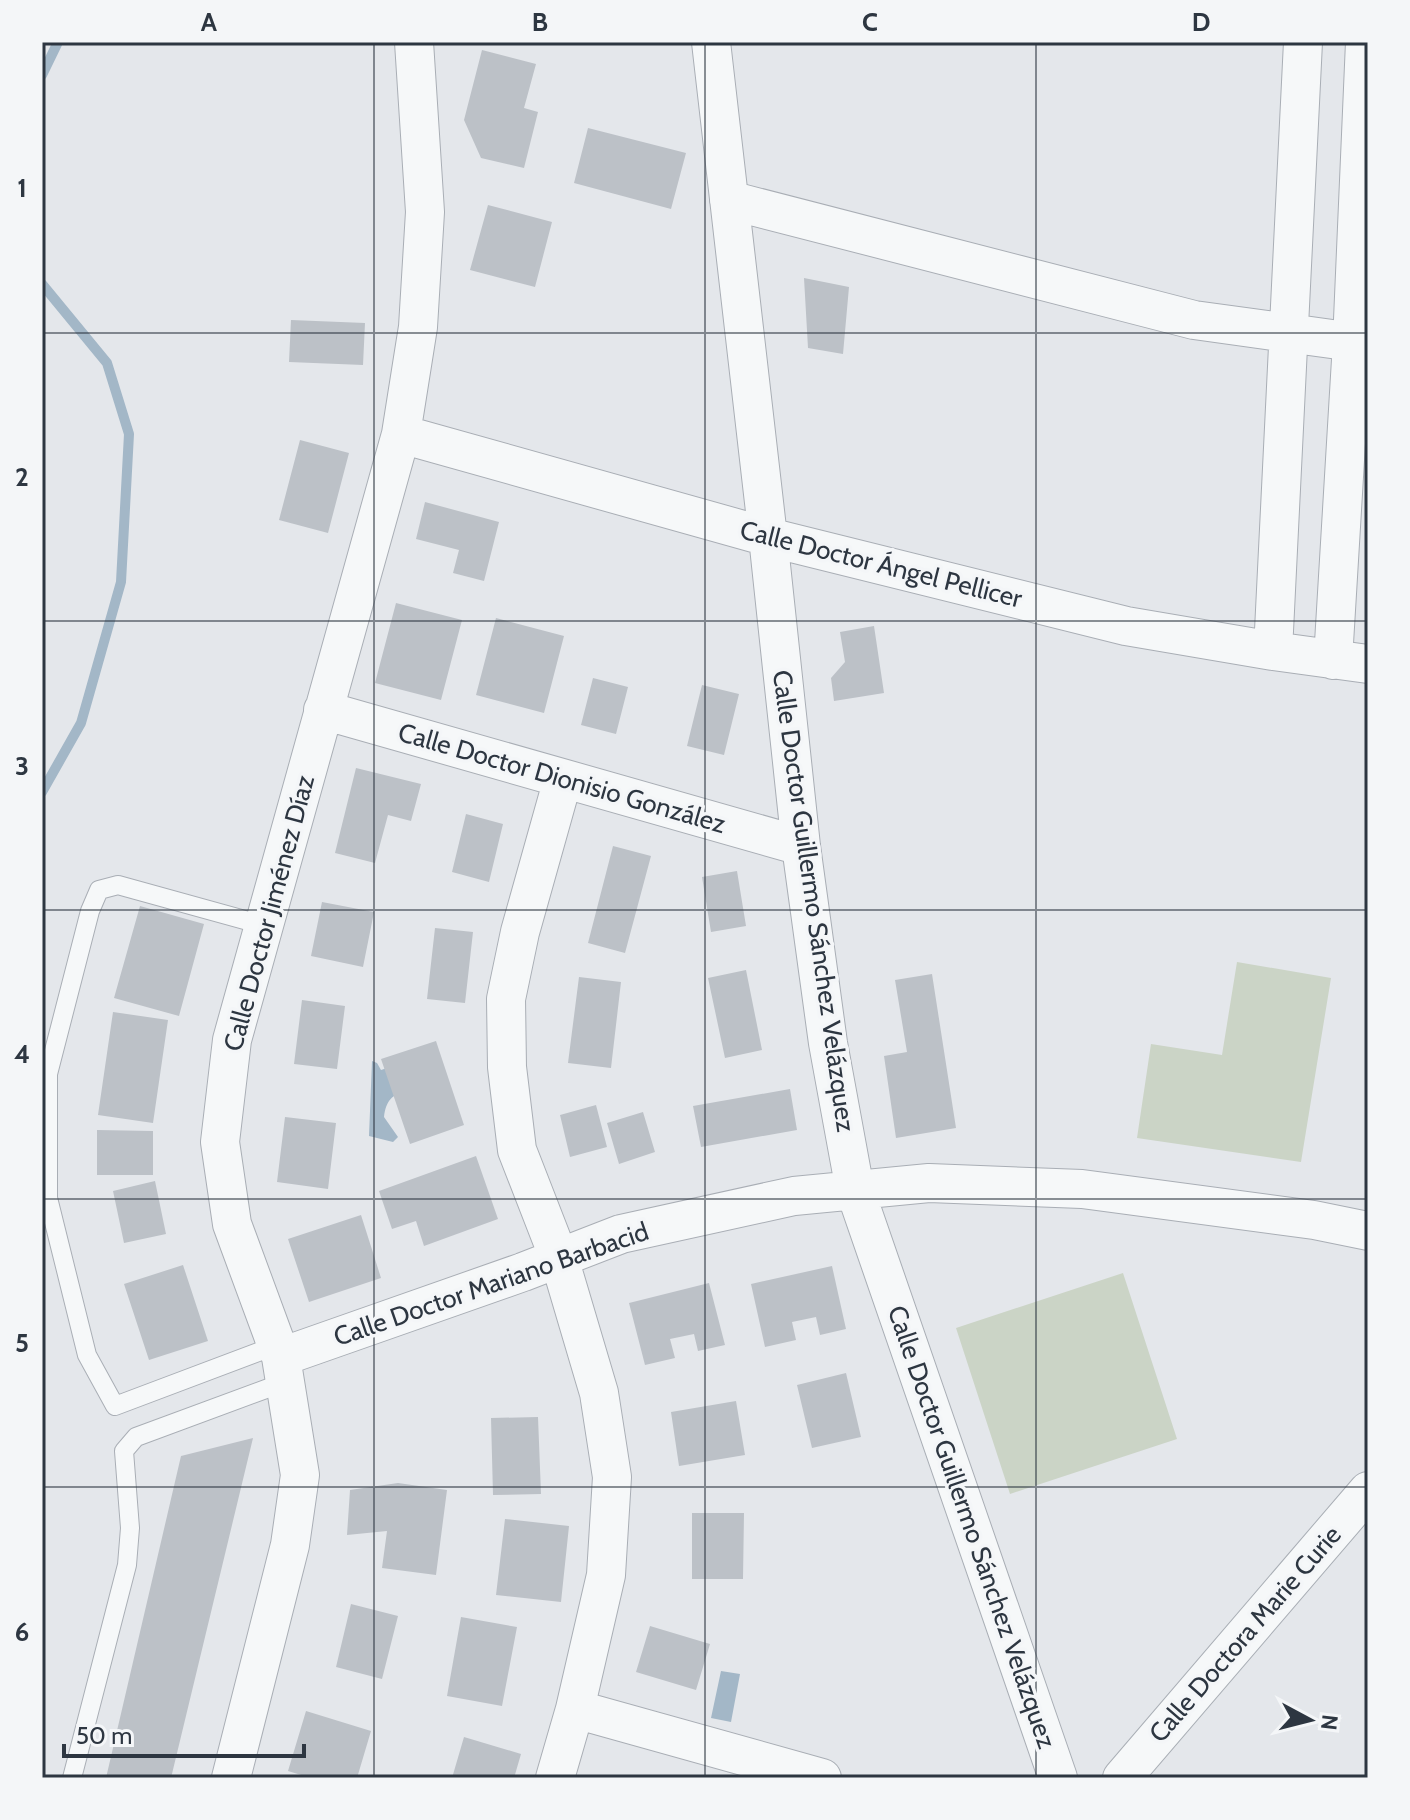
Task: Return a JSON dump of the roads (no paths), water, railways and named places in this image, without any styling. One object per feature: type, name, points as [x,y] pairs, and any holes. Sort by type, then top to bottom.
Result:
[{"type":"street","name":"Calle Doctor Jiménez Díaz","points":[[231,1778],[290,1545],[300,1475],[281,1361],[232,1224],[220,1142],[232,1040],[401,434],[418,327],[425,212],[414,42]]},
{"type":"street","name":"Calle Doctor Guillermo Sánchez Velázquez","points":[[711,42],[801,846],[828,1043],[855,1190],[1058,1778]]},
{"type":"street","points":[[1273,651],[1303,42]]},
{"type":"street","points":[[1350,662],[1365,42]]},
{"type":"street","points":[[729,200],[1194,320],[1360,343]]},
{"type":"street","name":"Calle Doctor Ángel Pellicer","points":[[401,434],[768,537],[1126,626],[1350,662]]},
{"type":"street","name":"Calle Doctor Dionisio González","points":[[323,710],[801,846]]},
{"type":"street","points":[[555,1778],[575,1709],[606,1575],[612,1477],[599,1393],[559,1258],[517,1150],[507,1067],[506,999],[520,932],[563,779]]},
{"type":"street","name":"Calle Doctor Mariano Barbacid","points":[[281,1361],[621,1234],[794,1196],[929,1183],[1082,1189],[1314,1220],[1368,1231]]},
{"type":"street","name":"Calle Doctora Marie Curie","points":[[1122,1778],[1362,1506]]},
{"type":"street","points":[[575,1709],[822,1778]]},
{"type":"lane","points":[[263,925],[118,885],[99,890],[90,911],[48,1074],[48,1198],[87,1355],[115,1406],[281,1361]]},
{"type":"lane","points":[[72,1778],[127,1565],[130,1528],[124,1451],[136,1437],[281,1361]]},
{"type":"water","points":[[372,1061],[381,1070],[405,1062],[406,1089],[390,1099],[384,1117],[398,1137],[393,1142],[369,1136]]},
{"type":"water","points":[[721,1671],[740,1674],[731,1722],[711,1718]]},
{"type":"waterway","points":[[42,75],[58,42]]},
{"type":"waterway","points":[[42,284],[107,363],[129,434],[121,582],[81,723],[42,792]]}]
